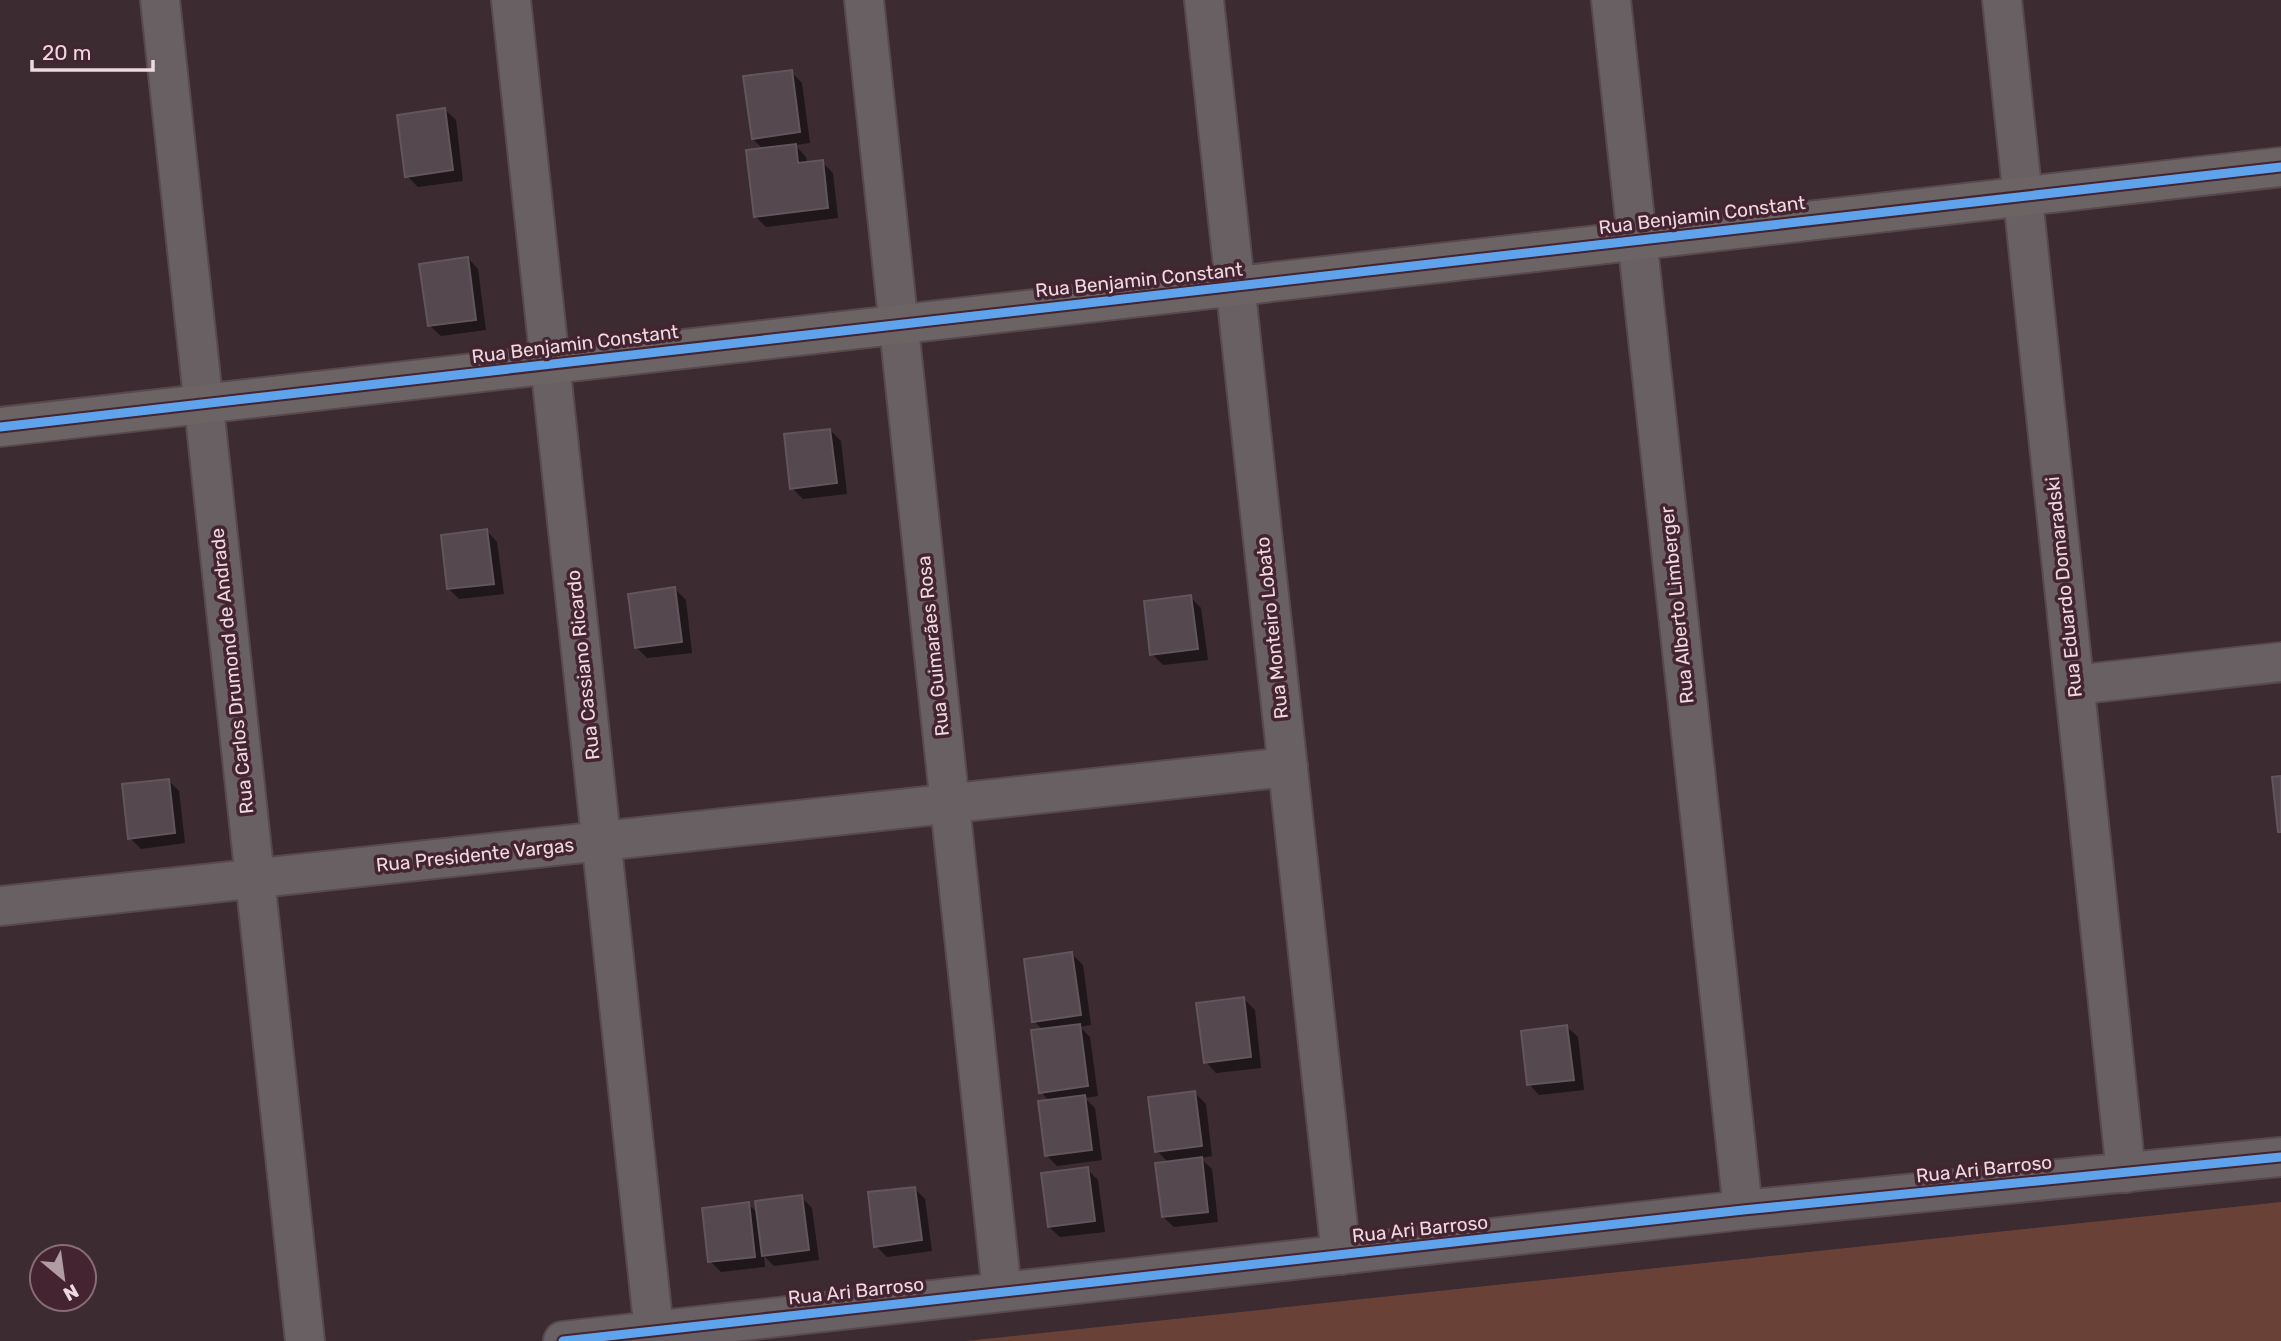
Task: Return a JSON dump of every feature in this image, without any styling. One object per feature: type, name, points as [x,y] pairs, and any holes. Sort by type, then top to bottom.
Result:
[{"type":"street","name":"Rua Carlos Drumond de Andrade","points":[[160,0],[305,1341]]},
{"type":"street","name":"Rua Cassiano Ricardo","points":[[511,0],[654,1331]]},
{"type":"street","name":"Rua Guimarães Rosa","points":[[864,0],[1002,1292]]},
{"type":"street","name":"Rua Monteiro Lobato","points":[[1204,0],[1341,1255]]},
{"type":"street","name":"Rua Alberto Limberger","points":[[1611,0],[1743,1210]]},
{"type":"street","name":"Rua Eduardo Domaradski","points":[[2002,0],[2126,1173]]},
{"type":"street","name":"Rua Benjamin Constant","points":[[0,427],[2281,167]]},
{"type":"street","points":[[2075,685],[2281,662]]},
{"type":"street","name":"Rua Presidente Vargas","points":[[0,906],[1287,767]]},
{"type":"street","name":"Rua Ari Barroso","points":[[563,1341],[1743,1210],[2281,1157]]},
{"type":"shaded area","points":[[2281,1202],[2281,1341],[966,1341]]},
{"type":"building","points":[[792,70],[800,132],[752,139],[743,76]]},
{"type":"building","points":[[445,108],[453,170],[405,177],[397,115]]},
{"type":"building","points":[[796,144],[798,163],[823,160],[828,208],[754,217],[746,150]]},
{"type":"building","points":[[468,257],[476,320],[428,326],[419,264]]},
{"type":"building","points":[[830,429],[837,483],[790,489],[784,434]]},
{"type":"building","points":[[487,529],[494,584],[447,589],[441,535]]},
{"type":"building","points":[[675,587],[682,642],[635,648],[628,594]]},
{"type":"building","points":[[1191,595],[1198,649],[1150,655],[1144,601]]},
{"type":"building","points":[[2281,776],[2281,832],[2278,832],[2272,777]]},
{"type":"building","points":[[169,779],[175,833],[128,839],[122,784]]},
{"type":"building","points":[[1072,952],[1081,1015],[1032,1022],[1024,959]]},
{"type":"building","points":[[1244,997],[1251,1057],[1204,1063],[1196,1003]]},
{"type":"building","points":[[1080,1024],[1088,1086],[1039,1093],[1031,1030]]},
{"type":"building","points":[[1567,1025],[1574,1080],[1527,1085],[1521,1031]]},
{"type":"building","points":[[1195,1091],[1202,1146],[1155,1152],[1148,1097]]},
{"type":"building","points":[[1085,1095],[1092,1150],[1045,1156],[1038,1101]]},
{"type":"building","points":[[1202,1157],[1208,1212],[1162,1217],[1155,1163]]},
{"type":"building","points":[[1088,1167],[1095,1221],[1048,1227],[1041,1173]]},
{"type":"building","points":[[915,1187],[922,1240],[874,1247],[868,1192]]},
{"type":"building","points":[[802,1195],[809,1250],[762,1256],[755,1201]]},
{"type":"building","points":[[749,1202],[755,1257],[708,1262],[702,1208]]},
{"type":"cycle path","points":[[0,427],[2281,167]]},
{"type":"cycle path","points":[[563,1341],[1743,1210],[2281,1157]]}]
